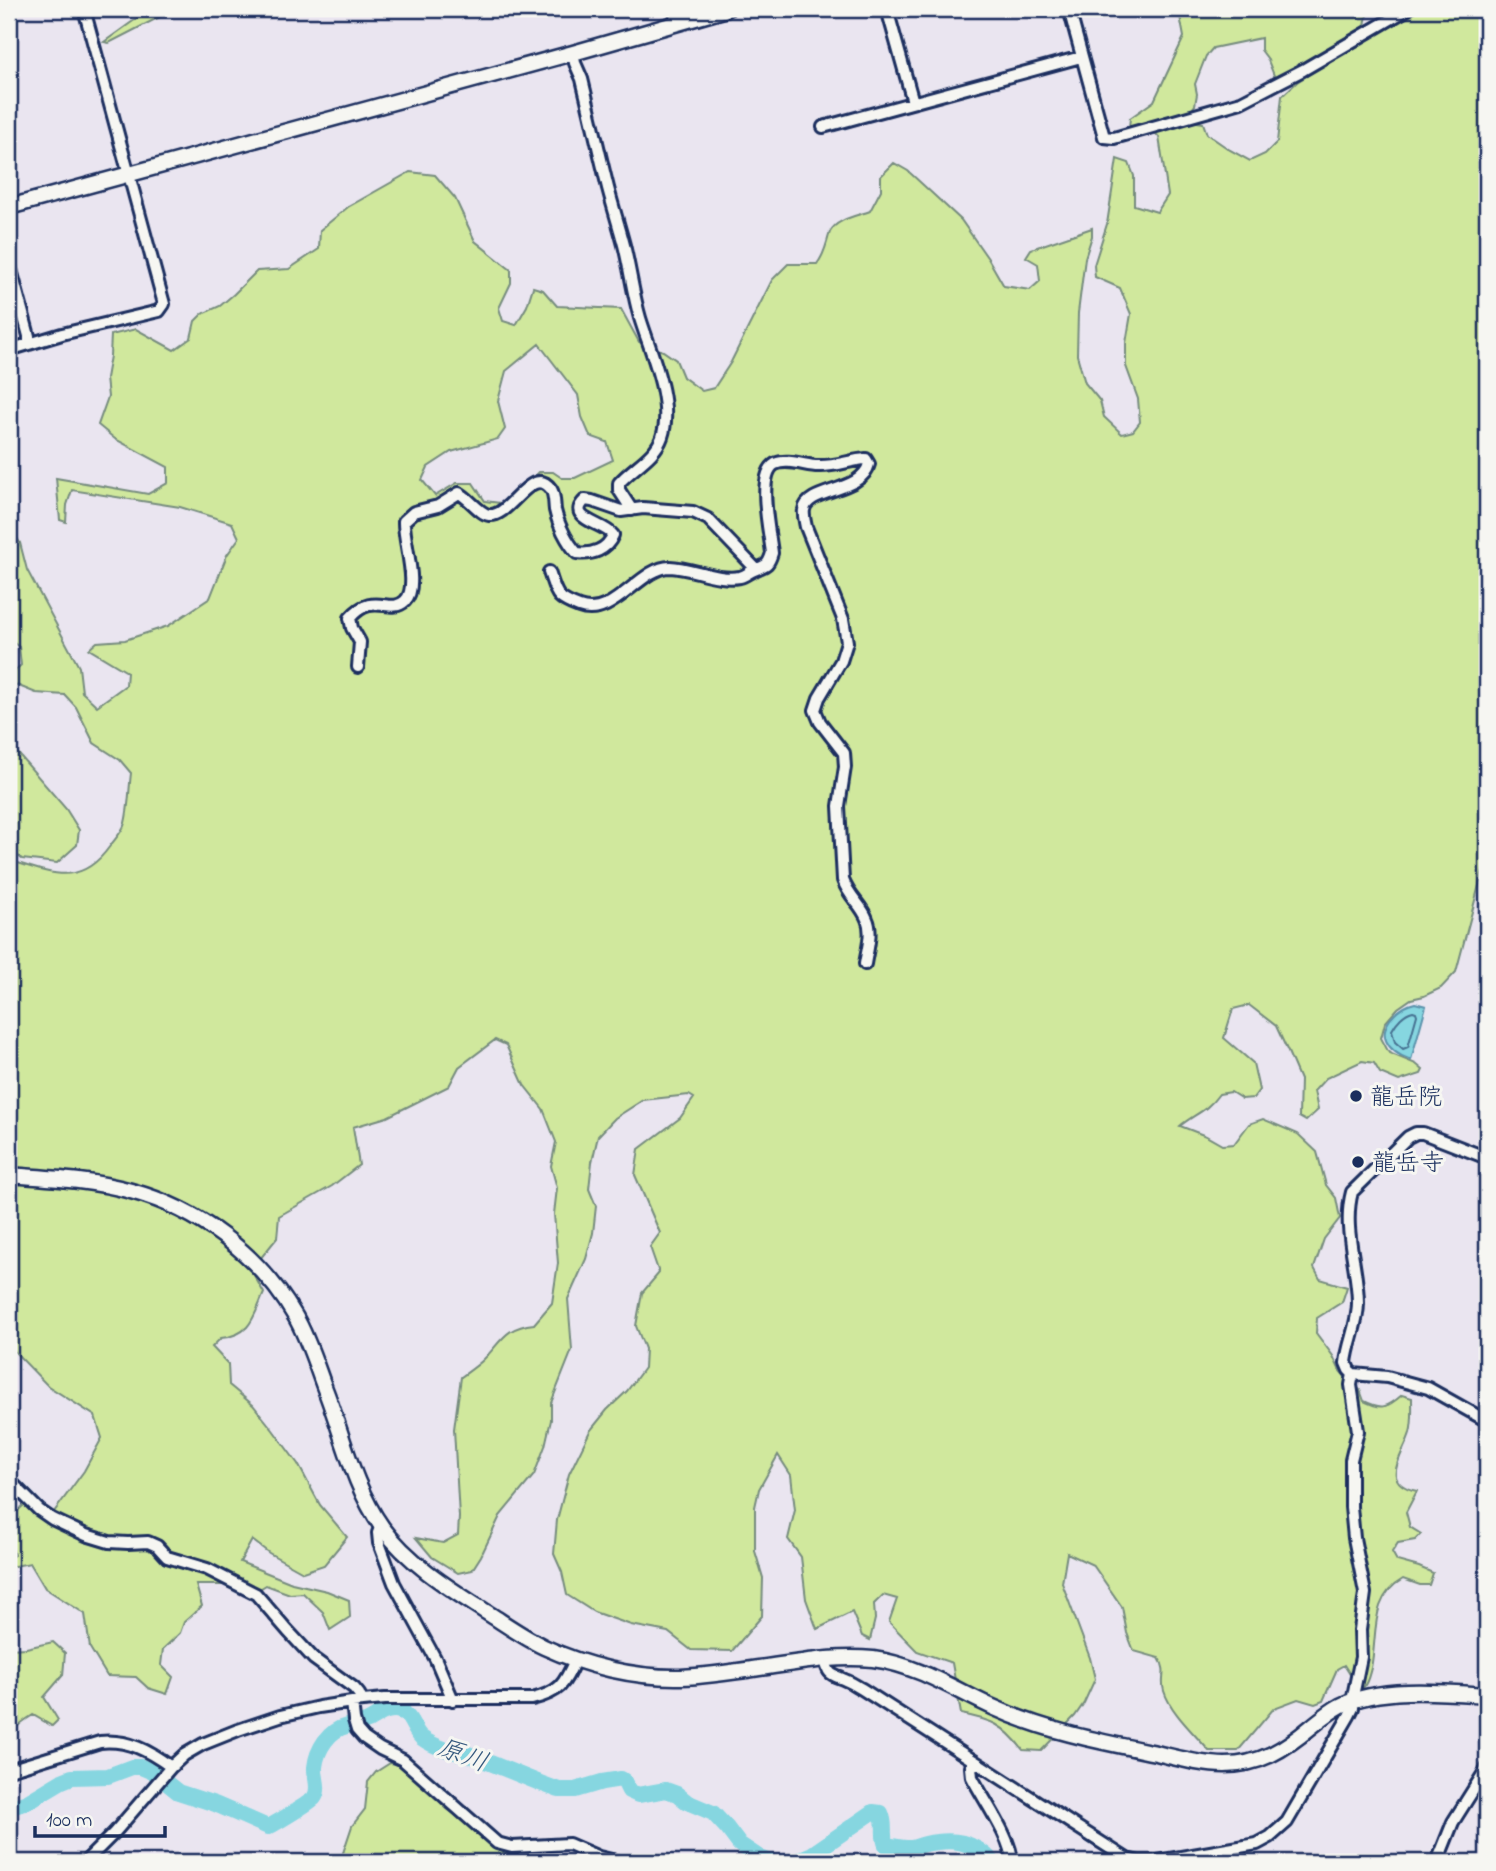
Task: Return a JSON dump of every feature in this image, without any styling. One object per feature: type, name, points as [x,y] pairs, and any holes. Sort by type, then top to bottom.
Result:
[{"type":"street","points":[[9,350],[159,310],[164,303],[84,9]]},
{"type":"street","points":[[9,206],[573,53],[676,16],[727,9]]},
{"type":"street","points":[[887,9],[913,102]]},
{"type":"street","points":[[1069,9],[1104,137],[1114,138],[1241,102],[1303,70],[1408,9]]},
{"type":"street","points":[[573,53],[582,79],[664,405],[662,438],[655,450],[619,483],[620,490],[632,510]]},
{"type":"street","points":[[824,127],[1081,57]]},
{"type":"street","points":[[9,262],[29,344]]},
{"type":"street","points":[[549,572],[563,601],[587,610],[597,609],[620,596],[660,568],[669,567],[739,578],[765,567],[770,561],[772,553],[764,495],[769,470],[776,464],[788,462],[820,466],[866,459],[869,464],[862,476],[849,485],[806,503],[804,511],[806,527],[843,619],[847,642],[841,661],[815,710],[820,722],[844,752],[845,767],[839,806],[842,870],[846,891],[868,919],[865,964]]},
{"type":"street","points":[[358,667],[360,642],[352,628],[351,618],[368,604],[401,605],[408,598],[411,578],[403,533],[404,520],[414,512],[438,506],[459,493],[467,496],[483,513],[497,514],[533,482],[543,482],[554,495],[558,519],[572,548],[577,553],[589,554],[612,540],[613,535],[609,529],[581,515],[579,506],[585,500],[593,500],[621,511],[643,508],[694,512],[708,519],[755,569]]},
{"type":"street","points":[[1487,1158],[1423,1133],[1416,1133],[1408,1137],[1352,1192],[1350,1241],[1358,1306],[1346,1363],[1353,1374],[1387,1377],[1428,1388],[1487,1421]]},
{"type":"street","points":[[9,1175],[99,1184],[134,1191],[178,1209],[214,1228],[240,1250],[262,1272],[295,1316],[364,1495],[381,1525],[398,1546],[460,1595],[525,1637],[575,1660],[612,1669],[677,1677],[844,1657],[900,1664],[1025,1721],[1087,1738],[1214,1764],[1244,1764],[1262,1760],[1287,1746],[1331,1712],[1352,1701],[1377,1694],[1403,1692],[1487,1695]]},
{"type":"street","points":[[825,1659],[832,1676],[862,1689],[1127,1859],[1139,1862],[1164,1860],[1257,1844],[1280,1830],[1287,1822],[1353,1707],[1361,1657],[1360,1630],[1365,1593],[1351,1507],[1351,1460],[1358,1431],[1351,1385],[1353,1374]]},
{"type":"street","points":[[9,1480],[39,1510],[64,1525],[109,1542],[148,1542],[157,1546],[167,1557],[207,1569],[256,1594],[314,1658],[359,1694],[355,1725],[364,1738],[403,1760],[497,1843],[512,1847],[569,1844],[599,1857],[620,1862]]},
{"type":"street","points":[[381,1525],[379,1543],[394,1583],[436,1660],[453,1700]]},
{"type":"street","points":[[85,1862],[114,1833],[168,1770],[184,1755],[203,1744],[280,1716],[319,1707],[385,1699],[532,1699],[549,1695],[560,1688],[575,1660]]},
{"type":"street","points":[[9,1770],[100,1742],[115,1740],[155,1755],[168,1770]]},
{"type":"street","points":[[974,1761],[971,1767],[972,1777],[1005,1836],[1012,1862]]},
{"type":"street","points":[[1437,1862],[1452,1822],[1487,1768]]},
{"type":"green space","points":[[150,9],[175,9],[109,43],[104,42]]},
{"type":"green space","points":[[1183,9],[1368,9],[1365,26],[1300,66],[1275,78],[1261,50],[1261,38],[1213,48],[1206,56],[1195,84],[1197,94],[1195,105],[1190,112],[1191,121],[1203,123],[1207,134],[1250,161],[1265,154],[1277,142],[1282,96],[1297,82],[1416,9],[1487,9],[1487,855],[1456,972],[1441,988],[1411,999],[1398,1008],[1385,1023],[1381,1038],[1389,1053],[1416,1064],[1423,1070],[1421,1074],[1399,1081],[1380,1073],[1374,1063],[1362,1061],[1326,1078],[1314,1091],[1318,1110],[1306,1121],[1299,1117],[1300,1080],[1276,1026],[1249,1005],[1233,1009],[1224,1038],[1253,1063],[1259,1090],[1253,1098],[1242,1099],[1231,1092],[1219,1094],[1205,1109],[1180,1126],[1222,1145],[1234,1144],[1249,1124],[1263,1119],[1298,1134],[1317,1152],[1326,1185],[1336,1198],[1340,1218],[1324,1239],[1314,1268],[1320,1279],[1347,1287],[1342,1302],[1317,1318],[1316,1333],[1340,1371],[1360,1390],[1364,1401],[1375,1406],[1384,1406],[1402,1395],[1412,1398],[1411,1429],[1396,1468],[1396,1475],[1398,1482],[1417,1491],[1406,1512],[1410,1527],[1421,1534],[1415,1540],[1398,1543],[1392,1552],[1397,1561],[1433,1573],[1429,1585],[1403,1579],[1385,1596],[1377,1618],[1371,1668],[1365,1686],[1354,1688],[1353,1679],[1344,1665],[1337,1669],[1323,1701],[1315,1704],[1298,1699],[1274,1708],[1238,1751],[1209,1751],[1177,1715],[1167,1699],[1163,1686],[1163,1667],[1159,1658],[1134,1651],[1122,1607],[1093,1565],[1067,1553],[1062,1583],[1095,1679],[1075,1716],[1041,1751],[1023,1750],[996,1724],[961,1714],[952,1663],[917,1651],[889,1622],[897,1599],[883,1595],[874,1604],[875,1619],[870,1640],[862,1636],[852,1612],[817,1629],[806,1599],[801,1557],[788,1539],[795,1510],[791,1475],[778,1455],[759,1489],[755,1507],[755,1551],[763,1578],[762,1616],[732,1651],[691,1650],[668,1632],[631,1625],[594,1612],[567,1595],[562,1572],[554,1554],[557,1520],[569,1474],[590,1431],[644,1368],[645,1349],[636,1326],[642,1293],[659,1273],[650,1247],[660,1233],[635,1175],[639,1149],[680,1118],[694,1098],[689,1095],[643,1100],[615,1118],[598,1136],[589,1189],[596,1206],[593,1233],[586,1259],[568,1299],[572,1350],[551,1403],[551,1420],[545,1446],[534,1475],[500,1516],[472,1570],[458,1573],[432,1557],[416,1538],[443,1543],[458,1535],[454,1429],[461,1377],[481,1362],[510,1332],[534,1324],[552,1303],[558,1263],[554,1214],[557,1188],[551,1166],[556,1142],[543,1109],[524,1085],[506,1045],[495,1040],[459,1067],[449,1086],[387,1117],[353,1127],[359,1165],[332,1186],[279,1216],[277,1238],[251,1270],[264,1293],[250,1324],[239,1333],[221,1338],[212,1347],[228,1364],[229,1385],[253,1405],[273,1430],[298,1464],[320,1505],[347,1537],[324,1565],[303,1572],[252,1540],[240,1562],[292,1583],[327,1591],[349,1600],[350,1617],[330,1630],[323,1612],[303,1593],[290,1594],[266,1585],[258,1590],[232,1585],[196,1585],[202,1606],[184,1622],[180,1633],[163,1649],[161,1665],[173,1677],[167,1694],[148,1688],[136,1677],[107,1676],[90,1648],[85,1614],[45,1588],[30,1563],[9,1567],[9,1558],[14,1555],[9,1537],[9,1519],[26,1503],[48,1520],[84,1471],[102,1438],[95,1416],[48,1386],[9,1343],[9,867],[18,863],[45,871],[69,874],[90,867],[124,826],[131,773],[120,760],[94,743],[76,707],[65,695],[36,693],[9,682],[10,675],[21,665],[19,647],[9,639],[9,526],[20,543],[27,570],[79,667],[82,692],[97,706],[126,685],[127,672],[89,649],[97,642],[125,640],[168,626],[210,598],[227,555],[239,538],[232,523],[180,507],[72,490],[67,505],[66,522],[60,520],[56,478],[148,494],[168,483],[168,467],[115,439],[98,425],[108,397],[106,378],[111,335],[136,329],[174,350],[191,338],[195,321],[202,314],[220,306],[257,271],[289,269],[319,249],[320,230],[348,207],[410,172],[435,175],[455,198],[475,241],[511,270],[511,283],[499,308],[503,321],[516,325],[527,306],[533,287],[543,290],[557,306],[621,309],[639,342],[663,351],[676,360],[683,377],[702,391],[714,388],[731,362],[772,280],[788,264],[817,264],[833,228],[842,221],[870,211],[881,190],[881,176],[894,163],[908,171],[961,220],[1004,286],[1030,290],[1040,281],[1038,264],[1026,257],[1031,249],[1092,228],[1078,313],[1077,355],[1085,383],[1100,401],[1104,417],[1122,434],[1133,431],[1140,422],[1138,399],[1126,366],[1126,343],[1131,314],[1120,288],[1095,277],[1094,265],[1107,224],[1117,159],[1129,163],[1134,176],[1134,205],[1157,212],[1168,195],[1159,137],[1145,123],[1129,127],[1130,118],[1154,101],[1184,37],[1180,16]],"holes":[[[539,344],[578,395],[582,417],[590,436],[607,442],[613,460],[575,478],[562,478],[553,472],[539,472],[508,504],[485,501],[473,483],[457,483],[435,496],[422,480],[428,467],[451,452],[498,439],[505,429],[498,401],[506,371]]]},
{"type":"green space","points":[[9,743],[66,809],[79,830],[77,845],[57,863],[22,859],[9,849]]},
{"type":"green space","points":[[53,1642],[65,1653],[63,1675],[44,1697],[58,1720],[52,1726],[33,1715],[27,1719],[12,1734],[9,1753],[9,1649]]},
{"type":"green space","points":[[390,1763],[403,1765],[447,1809],[517,1862],[342,1862],[352,1826],[365,1809],[368,1782],[376,1772]]},
{"type":"water","points":[[1415,1003],[1426,1006],[1411,1060],[1390,1047],[1386,1042],[1385,1028],[1395,1014]]},
{"type":"waterway","name":"原川","points":[[9,1808],[27,1802],[72,1777],[108,1776],[132,1767],[141,1767],[153,1772],[178,1792],[215,1804],[268,1827],[314,1798],[317,1791],[316,1760],[329,1736],[341,1728],[395,1710],[406,1715],[418,1734],[432,1744],[468,1754],[559,1790],[575,1790],[621,1779],[629,1791],[638,1795],[666,1790],[677,1794],[687,1802],[713,1813],[739,1844],[760,1858],[772,1862]]},
{"type":"waterway","name":"原川","points":[[794,1862],[812,1854],[873,1812],[881,1813],[886,1845],[909,1848],[935,1842],[962,1843],[978,1849],[993,1862]]},
{"type":"place","name":"龍岳院","points":[[1356,1096]]},
{"type":"place","name":"龍岳寺","points":[[1358,1162]]}]
